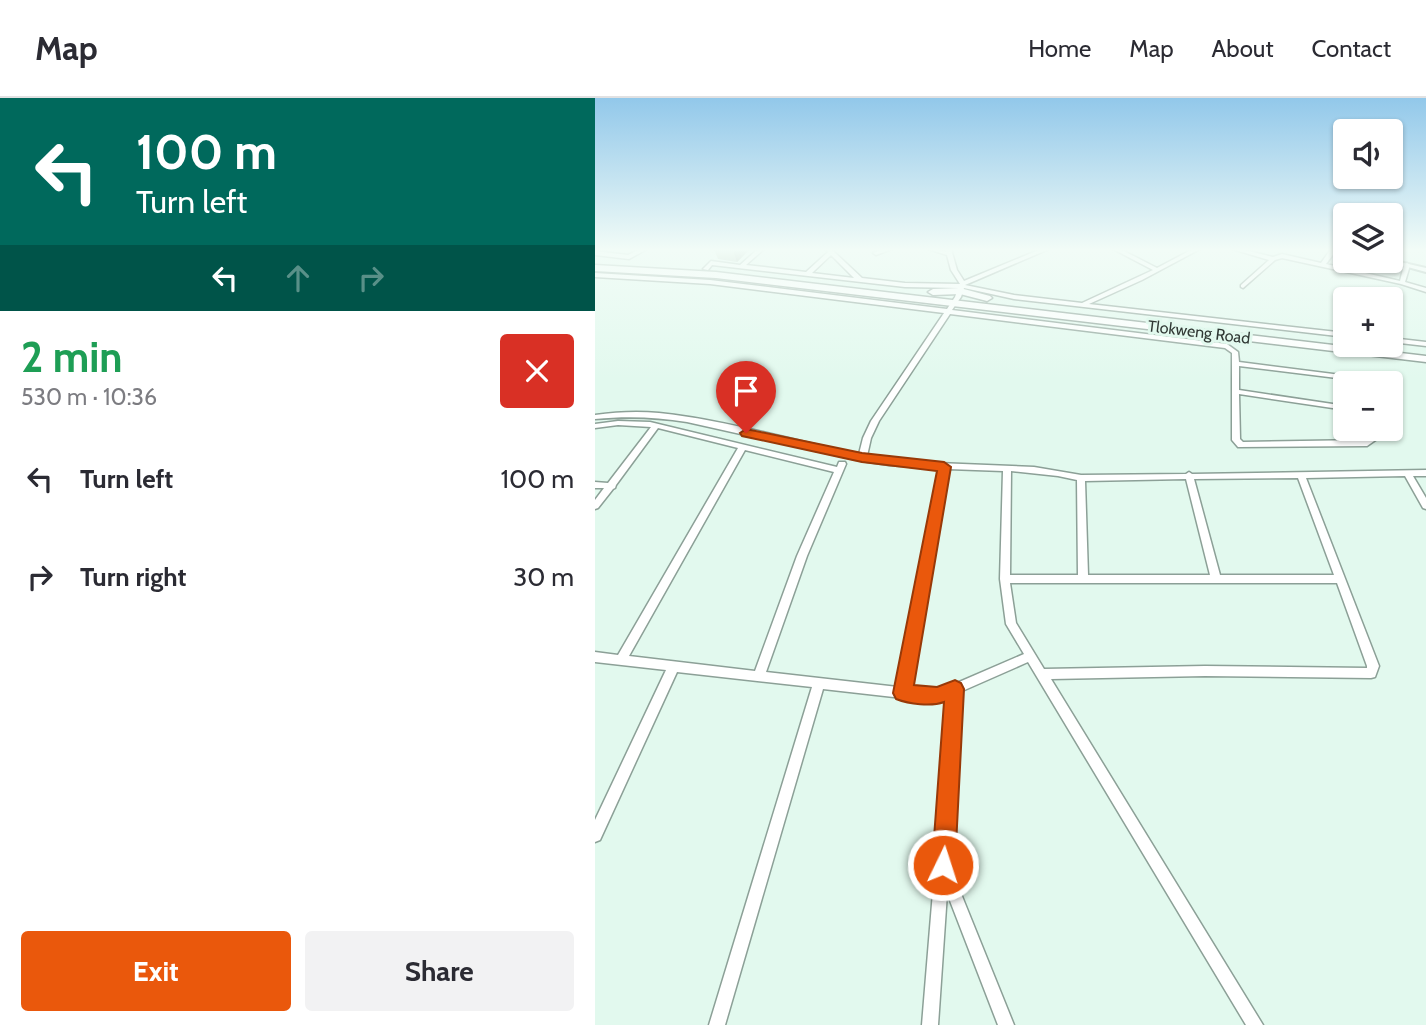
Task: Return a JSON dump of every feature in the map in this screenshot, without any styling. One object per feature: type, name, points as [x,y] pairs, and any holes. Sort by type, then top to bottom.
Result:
[{"type":"main road","name":"Tlokweng Road","points":[[910,292],[958,295],[1333,340]]},
{"type":"main road","name":"Tlokweng Road","points":[[925,292],[1426,359]]},
{"type":"main road","points":[[1403,349],[1426,351]]},
{"type":"street","points":[[946,292],[1234,349],[1236,440],[1244,446],[1370,441]]},
{"type":"street","points":[[862,458],[875,421],[958,295],[963,292]]},
{"type":"street","points":[[1083,304],[1109,292]]},
{"type":"street","points":[[958,295],[1004,296],[1083,304],[1333,333]]},
{"type":"street","points":[[1403,341],[1426,344]]},
{"type":"street","points":[[1236,364],[1333,375]]},
{"type":"street","points":[[1237,392],[1333,406]]},
{"type":"street","points":[[595,417],[622,414],[672,417],[862,458],[944,467],[1055,472],[1081,478],[1426,473]]},
{"type":"street","points":[[595,426],[618,423],[656,426],[839,470]]},
{"type":"street","points":[[595,506],[656,426]]},
{"type":"street","points":[[621,660],[743,446]]},
{"type":"street","points":[[759,675],[802,556],[846,455]]},
{"type":"street","points":[[903,693],[944,467]]},
{"type":"street","points":[[1007,470],[1005,579],[1011,624],[1255,1025]]},
{"type":"street","points":[[1407,473],[1426,506]]},
{"type":"street","points":[[1189,475],[1216,578]]},
{"type":"street","points":[[1041,674],[1205,671],[1371,673],[1373,666],[1301,475]]},
{"type":"street","points":[[1081,478],[1083,578]]},
{"type":"street","points":[[595,485],[611,486]]},
{"type":"street","points":[[1005,579],[1341,579]]},
{"type":"street","points":[[595,657],[937,696],[1029,657]]},
{"type":"street","points":[[595,835],[674,666]]},
{"type":"street","points":[[717,1025],[819,682]]},
{"type":"street","points":[[930,1025],[955,689]]},
{"type":"street","points":[[943,865],[1006,1025]]},
{"type":"route","points":[[746,433],[862,458],[944,467],[903,693],[937,696],[955,689],[943,865]]}]
